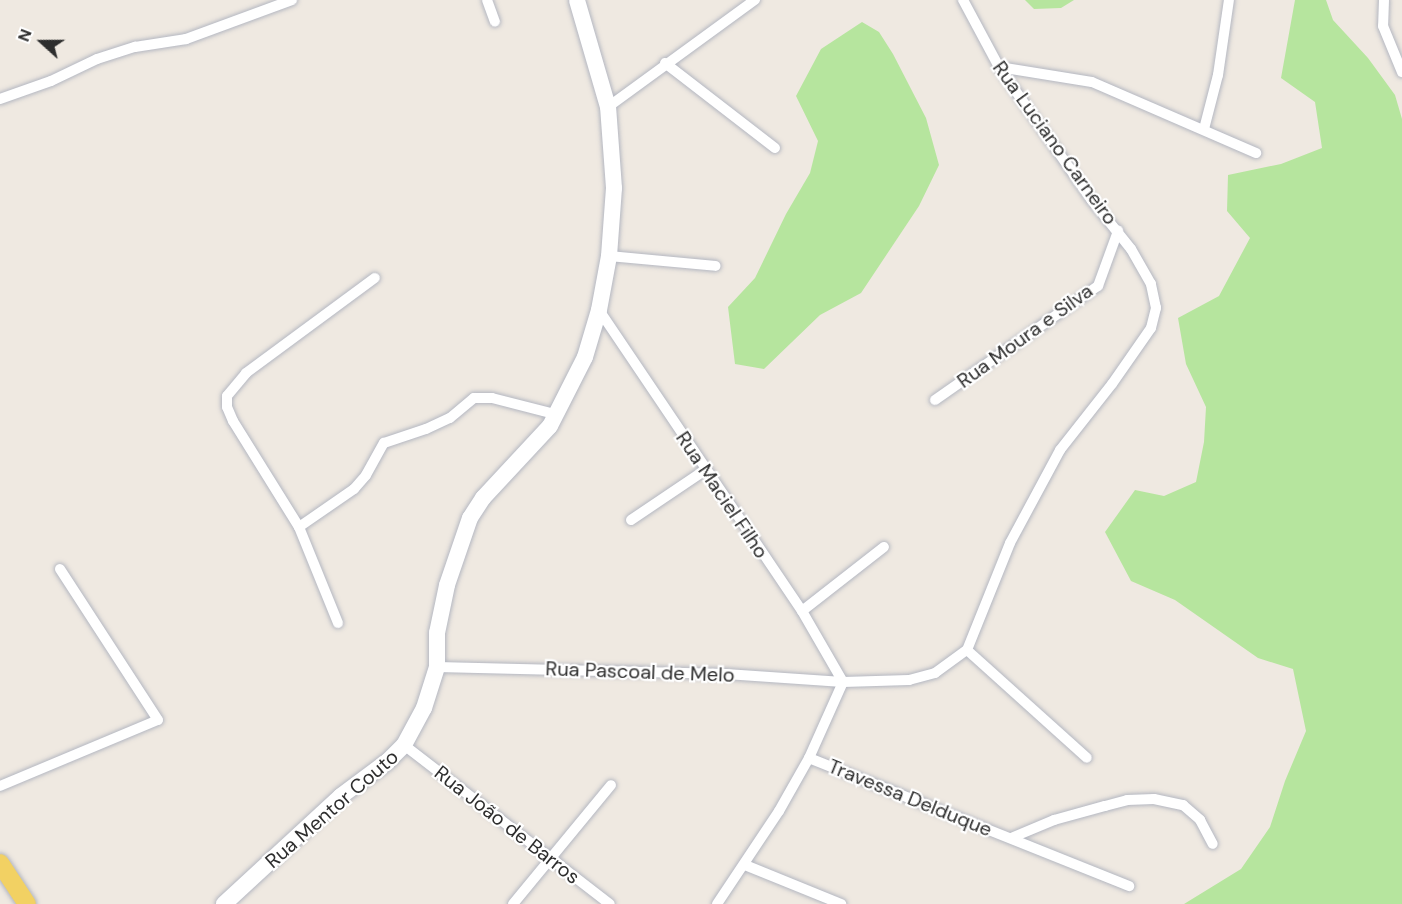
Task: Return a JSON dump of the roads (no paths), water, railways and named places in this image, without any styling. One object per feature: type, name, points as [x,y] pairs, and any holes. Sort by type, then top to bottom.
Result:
[{"type":"main road","points":[[0,863],[6,881],[27,904]]},
{"type":"street","points":[[0,99],[51,81],[97,59],[135,47],[186,39],[292,0]]},
{"type":"street","points":[[487,0],[495,22]]},
{"type":"street","name":"Rua Mentor Couto","points":[[224,904],[341,796],[388,761],[404,745],[424,708],[438,668],[437,633],[447,585],[470,518],[483,498],[550,426],[585,357],[599,310],[609,256],[614,188],[608,107],[577,0]]},
{"type":"street","points":[[608,107],[665,63],[755,0]]},
{"type":"street","name":"Rua Luciano Carneiro","points":[[963,0],[999,67],[1091,199],[1118,231],[1152,284],[1156,308],[1151,328],[1112,384],[1060,450],[1010,543],[967,650]]},
{"type":"street","points":[[1204,129],[1218,75],[1229,0]]},
{"type":"street","points":[[1384,0],[1383,26],[1402,72]]},
{"type":"street","points":[[665,63],[775,148]]},
{"type":"street","points":[[999,67],[1092,82],[1256,153]]},
{"type":"street","name":"Rua Moura e Silva","points":[[935,400],[1098,286],[1118,231]]},
{"type":"street","points":[[609,256],[716,266]]},
{"type":"street","points":[[338,623],[299,527],[232,422],[227,407],[227,396],[246,374],[375,278]]},
{"type":"street","name":"Rua Maciel Filho","points":[[599,310],[802,611],[843,681]]},
{"type":"street","points":[[299,527],[354,489],[366,475],[384,443],[450,418],[474,398],[492,398],[555,414]]},
{"type":"street","points":[[631,520],[705,470]]},
{"type":"street","points":[[802,611],[884,547]]},
{"type":"street","points":[[0,786],[158,720],[60,569]]},
{"type":"street","points":[[967,650],[1087,758]]},
{"type":"street","name":"Rua Pascoal de Melo","points":[[438,668],[715,674],[879,682],[927,676],[935,673],[967,650]]},
{"type":"street","points":[[717,904],[745,865],[809,758],[843,681]]},
{"type":"street","name":"Rua João de Barros","points":[[404,745],[610,904]]},
{"type":"street","name":"Travessa Delduque","points":[[809,758],[1129,886]]},
{"type":"street","points":[[513,904],[611,785]]},
{"type":"street","name":"Travessa Delduque","points":[[1011,838],[1054,820],[1116,803],[1154,799],[1183,805],[1200,819],[1213,844]]},
{"type":"street","points":[[745,865],[841,904]]}]
